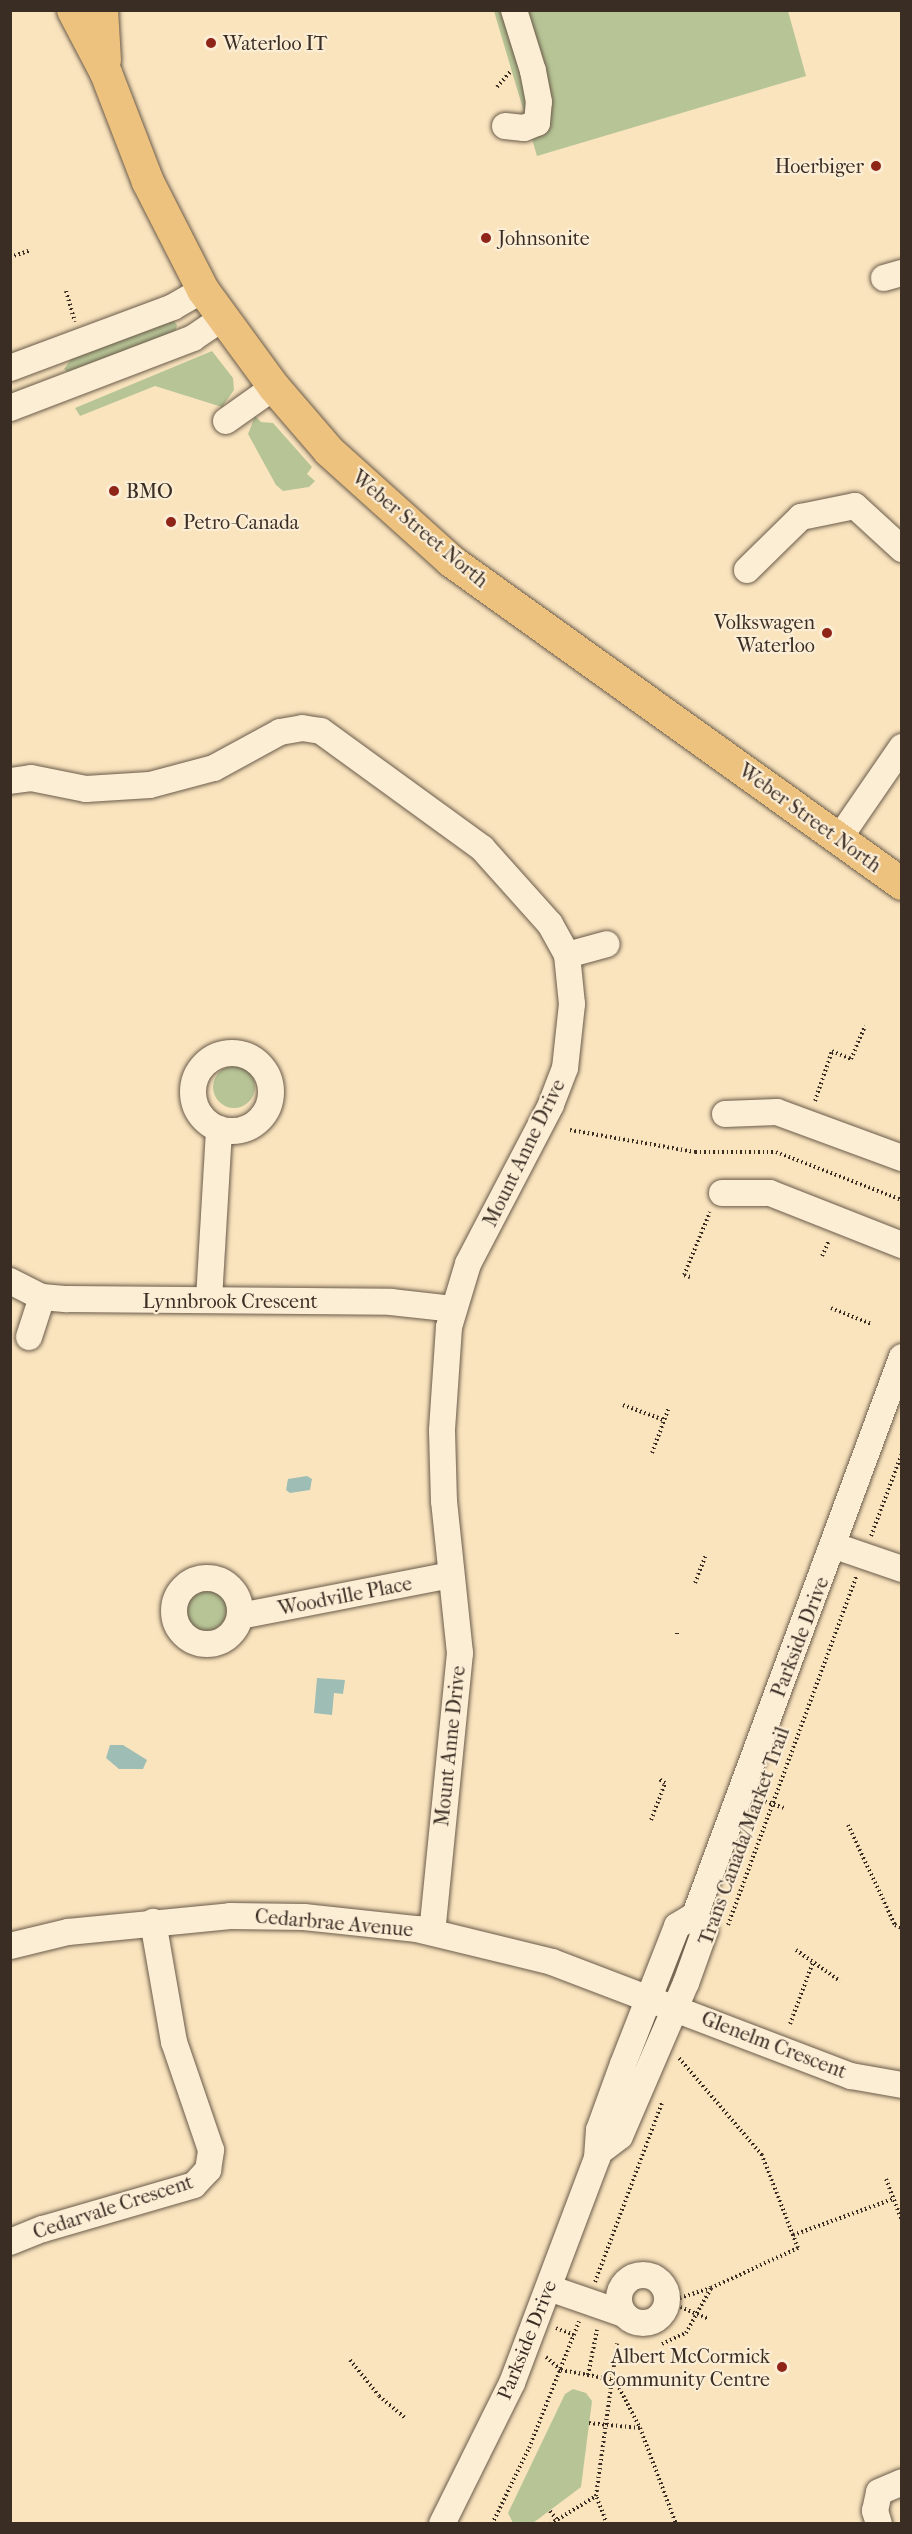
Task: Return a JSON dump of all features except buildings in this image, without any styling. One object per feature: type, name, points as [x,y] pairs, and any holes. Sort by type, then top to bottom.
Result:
[{"type":"main road","name":"Weber Street North","points":[[73,10],[106,73],[148,182],[203,290],[221,319],[274,387],[350,472],[451,561],[902,884]]},
{"type":"main road","name":"Weber Street North","points":[[102,10],[106,73]]},
{"type":"street","points":[[505,126],[524,128],[537,123],[538,102],[532,71],[514,10]]},
{"type":"street","points":[[10,368],[174,307],[203,290]]},
{"type":"street","points":[[10,408],[193,338],[221,319]]},
{"type":"street","points":[[226,421],[274,387]]},
{"type":"street","points":[[747,570],[801,517],[855,506],[902,549]]},
{"type":"street","name":"Mount Anne Drive","points":[[10,781],[32,778],[86,789],[150,785],[214,768],[280,732],[313,728],[332,736],[482,848],[535,905],[567,955],[572,1004],[565,1068],[551,1105],[468,1264],[453,1309],[442,1431],[451,1575],[460,1653],[458,1699],[432,1932]]},
{"type":"street","points":[[838,840],[902,747]]},
{"type":"street","points":[[567,955],[607,944]]},
{"type":"street","points":[[725,1114],[770,1111],[807,1122],[902,1158]]},
{"type":"street","points":[[209,1299],[219,1129]]},
{"type":"street","points":[[722,1193],[770,1193],[902,1245]]},
{"type":"street","name":"Lynnbrook Crescent","points":[[10,1281],[42,1297],[123,1302],[209,1299],[391,1302],[453,1309]]},
{"type":"street","points":[[29,1337],[42,1297]]},
{"type":"street","name":"Parkside Drive","points":[[442,2523],[512,2383],[600,2152],[599,2130],[649,1997],[677,1926],[695,1915],[835,1546],[902,1357]]},
{"type":"street","points":[[835,1546],[902,1569]]},
{"type":"street","name":"Woodville Place","points":[[240,1616],[451,1575]]},
{"type":"street","name":"Cedarbrae Avenue","points":[[10,1946],[68,1932],[153,1922],[277,1915],[432,1932],[552,1962],[649,1997]]},
{"type":"street","name":"Parkside Drive","points":[[600,2152],[620,2136],[705,1930],[695,1915]]},
{"type":"street","name":"Cedarvale Crescent","points":[[10,2242],[43,2229],[194,2185],[208,2170],[211,2150],[174,2042],[153,1922]]},
{"type":"street","name":"Glenelm Crescent","points":[[649,1997],[851,2076],[902,2085]]},
{"type":"street","points":[[549,2288],[646,2323],[660,2316],[668,2302],[659,2280],[636,2276],[620,2292],[624,2314]]},
{"type":"street","points":[[879,2523],[875,2511],[879,2493],[902,2482]]},
{"type":"path","points":[[10,257],[29,251]]},
{"type":"path","points":[[66,291],[76,326]]},
{"type":"path","points":[[807,1122],[832,1051],[851,1059],[865,1026]]},
{"type":"path","points":[[570,1130],[695,1152],[776,1152],[902,1200]]},
{"type":"path","points":[[690,1277],[684,1275],[717,1194],[722,1193]]},
{"type":"path","points":[[831,1308],[871,1324]]},
{"type":"path","points":[[623,1405],[664,1420]]},
{"type":"path","points":[[652,1453],[669,1407]]},
{"type":"path","name":"Trans Canada/Market Trail","points":[[724,1935],[902,1453]]},
{"type":"path","points":[[695,1583],[706,1555]]},
{"type":"path","points":[[651,1820],[664,1783],[659,1779]]},
{"type":"path","points":[[848,1825],[896,1925],[902,1928]]},
{"type":"path","points":[[796,1950],[840,1981]]},
{"type":"path","points":[[790,2024],[813,1962]]},
{"type":"path","points":[[668,2302],[711,2288],[798,2248],[762,2155],[678,2056]]},
{"type":"path","points":[[886,2179],[902,2221]]},
{"type":"path","points":[[793,2235],[893,2199]]},
{"type":"path","points":[[662,2344],[686,2333],[711,2288]]},
{"type":"path","points":[[668,2302],[709,2319]]},
{"type":"path","points":[[556,2328],[574,2335]]},
{"type":"path","points":[[588,2375],[597,2330]]},
{"type":"path","points":[[607,2523],[596,2496],[605,2426],[615,2380],[617,2343]]},
{"type":"path","points":[[545,2356],[561,2370],[615,2380]]},
{"type":"path","points":[[350,2360],[379,2396],[406,2419]]},
{"type":"path","points":[[615,2380],[640,2428],[676,2523]]},
{"type":"path","points":[[589,2423],[640,2428]]},
{"type":"path","points":[[550,2523],[596,2496]]},
{"type":"path","points":[[550,2511],[556,2519]]},
{"type":"green space","points":[[494,11],[788,11],[806,76],[537,156]]},
{"type":"green space","points":[[173,320],[177,325],[175,332],[70,374],[64,369],[72,358]]},
{"type":"green space","points":[[212,351],[233,378],[234,390],[222,407],[155,386],[80,416],[75,408]]},
{"type":"green space","points":[[255,416],[261,422],[273,423],[312,467],[307,474],[315,481],[309,487],[283,491],[276,485],[248,434]]},
{"type":"green space","points":[[234,1066],[242,1067],[249,1072],[254,1079],[254,1095],[249,1102],[242,1107],[234,1108],[226,1107],[219,1102],[214,1095],[213,1087],[214,1079],[219,1072],[226,1067]]},
{"type":"green space","points":[[206,1589],[214,1590],[221,1595],[226,1602],[226,1618],[221,1625],[214,1630],[206,1631],[198,1630],[191,1625],[186,1618],[185,1610],[186,1602],[191,1595],[198,1590]]},
{"type":"green space","points":[[573,2389],[586,2393],[592,2401],[581,2487],[533,2523],[513,2523],[508,2513],[565,2394]]},
{"type":"water","points":[[307,1476],[312,1479],[310,1490],[290,1493],[286,1490],[288,1479]]},
{"type":"water","points":[[317,1678],[345,1680],[343,1694],[334,1693],[332,1715],[314,1713]]},
{"type":"water","points":[[110,1745],[123,1745],[147,1760],[143,1769],[119,1769],[106,1758]]},
{"type":"place","name":"Waterloo IT","points":[[211,43]]},
{"type":"place","name":"Hoerbiger","points":[[876,166]]},
{"type":"place","name":"Johnsonite","points":[[486,238]]},
{"type":"place","name":"BMO","points":[[114,491]]},
{"type":"place","name":"Petro-Canada","points":[[171,522]]},
{"type":"place","name":"Volkswagen Waterloo","points":[[827,633]]},
{"type":"place","name":"Albert McCormick Community Centre","points":[[782,2367]]}]
